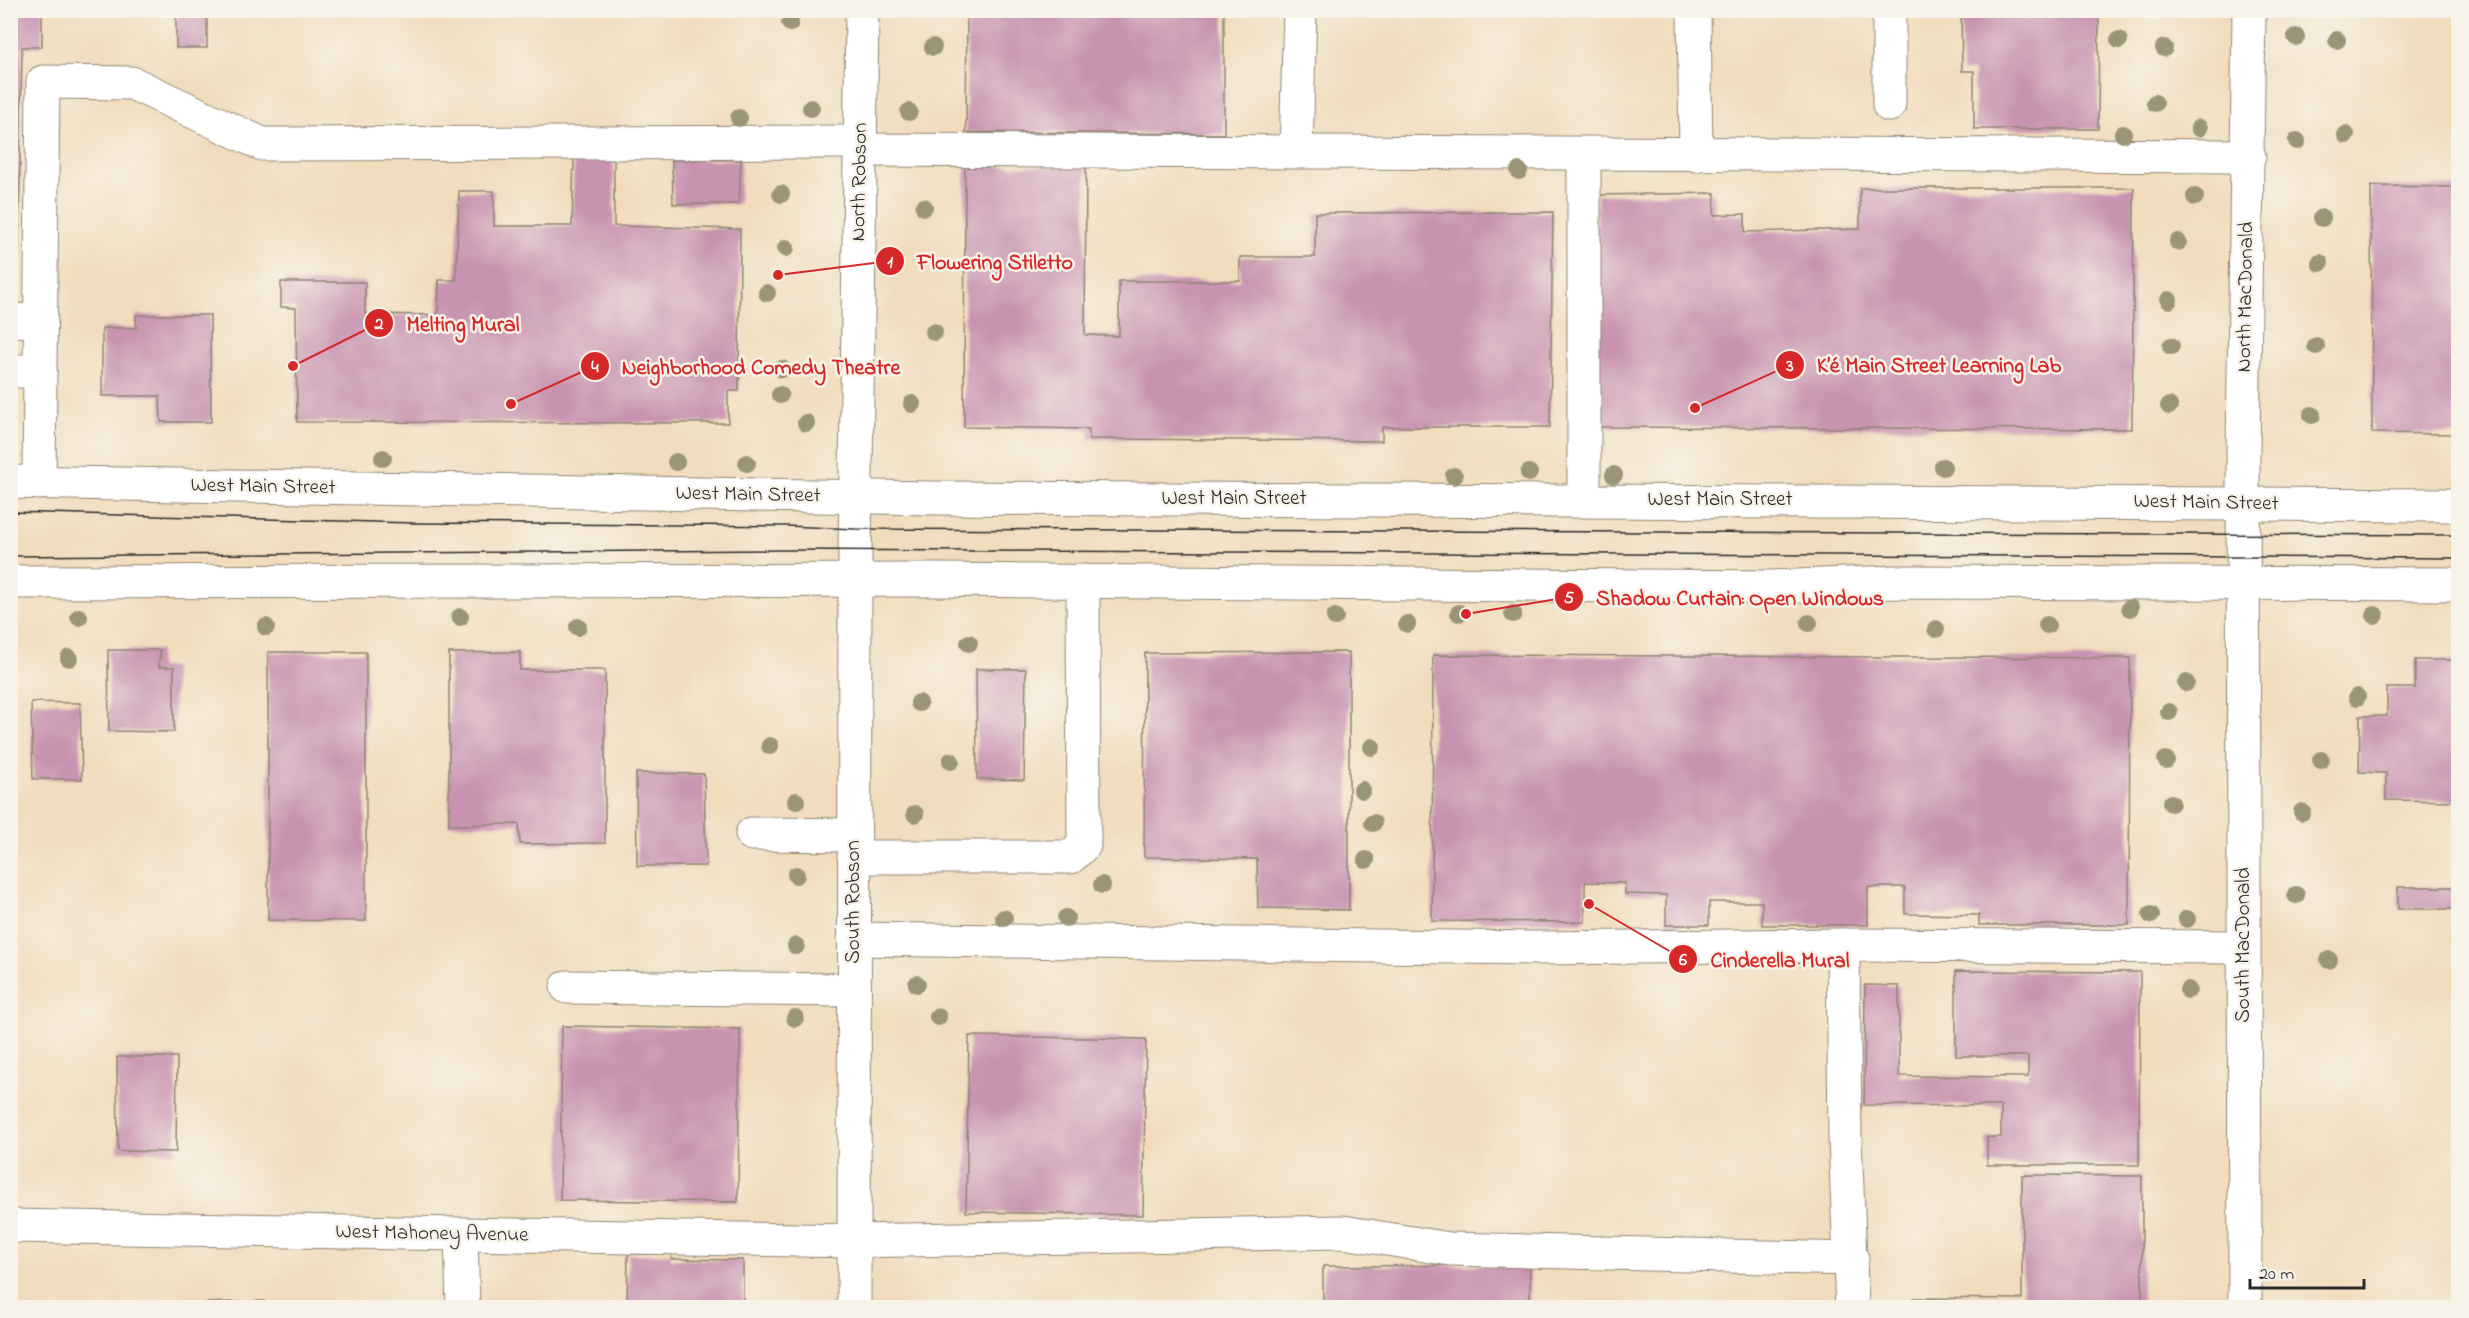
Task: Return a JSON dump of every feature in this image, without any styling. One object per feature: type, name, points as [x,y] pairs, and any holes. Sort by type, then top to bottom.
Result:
[{"type":"main road","name":"North Robson","points":[[855,497],[862,10]]},
{"type":"main road","points":[[1296,152],[1300,10]]},
{"type":"main road","points":[[1694,10],[1696,155]]},
{"type":"main road","points":[[1888,105],[1889,10]]},
{"type":"main road","name":"North MacDonald","points":[[2243,583],[2249,10]]},
{"type":"main road","points":[[25,482],[26,320],[43,82],[132,83],[262,144],[860,146],[1696,155],[2249,156]]},
{"type":"main road","points":[[1584,154],[1584,500]]},
{"type":"main road","name":"West Main Street","points":[[25,482],[855,497],[2458,505]]},
{"type":"main road","name":"South Robson","points":[[854,1308],[855,497]]},
{"type":"main road","points":[[10,582],[855,580],[1747,587],[1895,582],[2458,584]]},
{"type":"main road","points":[[752,834],[854,846],[1071,857],[1080,852],[1084,845],[1083,581]]},
{"type":"main road","name":"South MacDonald","points":[[2243,583],[2245,1308]]},
{"type":"main road","points":[[854,939],[1523,948],[1843,945],[2244,947]]},
{"type":"main road","points":[[1843,945],[1845,1139],[1852,1259],[1852,1308]]},
{"type":"main road","points":[[567,987],[854,990]]},
{"type":"main road","name":"West Mahoney Avenue","points":[[10,1227],[854,1241],[1343,1232],[1449,1249],[1852,1259]]},
{"type":"main road","points":[[461,1234],[463,1308]]},
{"type":"building","points":[[10,10],[42,10],[42,47],[22,47],[18,291],[10,291]]},
{"type":"building","points":[[176,10],[207,10],[207,48],[176,48]]},
{"type":"building","points":[[967,10],[1224,10],[1224,134],[966,132]]},
{"type":"building","points":[[1961,10],[2099,10],[2098,129],[1974,129],[1974,71],[1962,71]]},
{"type":"building","points":[[574,158],[614,158],[614,226],[740,229],[739,391],[728,391],[728,423],[297,422],[296,308],[281,307],[281,282],[365,282],[365,314],[438,315],[439,280],[456,280],[459,191],[494,191],[494,226],[572,226]]},
{"type":"building","points":[[672,160],[741,160],[739,204],[673,204]]},
{"type":"building","points":[[965,166],[1086,167],[1085,335],[1119,336],[1119,281],[1240,281],[1240,257],[1315,257],[1315,213],[1553,212],[1550,427],[1382,427],[1382,441],[1089,439],[1089,429],[964,427]]},
{"type":"building","points":[[2371,186],[2458,187],[2458,434],[2372,433]]},
{"type":"building","points":[[1860,188],[2134,188],[2132,429],[1594,427],[1597,195],[1715,193],[1714,215],[1745,214],[1745,232],[1860,229]]},
{"type":"building","points":[[136,315],[210,315],[211,422],[161,422],[160,396],[102,396],[102,328],[136,328]]},
{"type":"building","points":[[108,650],[160,650],[159,667],[174,667],[174,732],[109,731]]},
{"type":"building","points":[[268,652],[366,652],[366,921],[268,920]]},
{"type":"building","points":[[520,652],[520,670],[605,670],[605,843],[520,844],[519,824],[449,825],[449,653]]},
{"type":"building","points":[[1349,652],[1349,910],[1258,908],[1257,859],[1144,857],[1145,653]]},
{"type":"building","points":[[1433,655],[2130,658],[2129,925],[1979,925],[1979,915],[1905,914],[1905,887],[1868,887],[1868,925],[1762,925],[1762,902],[1709,902],[1709,925],[1666,925],[1666,895],[1625,894],[1625,883],[1585,882],[1585,922],[1432,921]]},
{"type":"building","points":[[2415,660],[2458,660],[2458,801],[2386,800],[2386,773],[2359,772],[2360,716],[2387,716],[2387,688],[2415,688]]},
{"type":"building","points":[[976,669],[1026,669],[1024,780],[977,779]]},
{"type":"building","points":[[31,702],[80,703],[82,779],[33,779]]},
{"type":"building","points":[[636,773],[704,774],[706,866],[637,866]]},
{"type":"building","points":[[2398,887],[2458,887],[2458,909],[2398,909]]},
{"type":"building","points":[[1956,971],[2140,972],[2139,1165],[1987,1165],[1987,1137],[2001,1137],[2001,1106],[1864,1105],[1865,985],[1899,986],[1899,1076],[2028,1077],[2028,1056],[1956,1056]]},
{"type":"building","points":[[562,1026],[740,1029],[738,1202],[560,1200]]},
{"type":"building","points":[[969,1036],[1146,1039],[1143,1215],[966,1212]]},
{"type":"building","points":[[117,1057],[177,1057],[176,1152],[118,1151]]},
{"type":"building","points":[[2022,1175],[2142,1176],[2142,1308],[1913,1308],[1913,1298],[2022,1299]]},
{"type":"building","points":[[628,1254],[671,1254],[671,1259],[743,1260],[743,1308],[627,1308]]},
{"type":"building","points":[[1530,1265],[1530,1308],[1323,1308],[1323,1266]]},
{"type":"building","points":[[264,1301],[264,1308],[202,1308],[202,1303]]},
{"type":"tram line","points":[[10,512],[413,523],[787,526],[855,529],[2458,535]]},
{"type":"tram line","points":[[10,556],[786,550],[2458,558]]},
{"type":"place","name":"Flowering Stiletto","points":[[778,275]]},
{"type":"place","name":"Melting Mural","points":[[293,366]]},
{"type":"place","name":"Neighborhood Comedy Theatre","points":[[511,404]]},
{"type":"place","name":"K’é Main Street Learning Lab","points":[[1695,408]]},
{"type":"place","name":"Shadow Curtain: Open Windows","points":[[1466,614]]},
{"type":"place","name":"Cinderella Mural","points":[[1589,904]]}]
